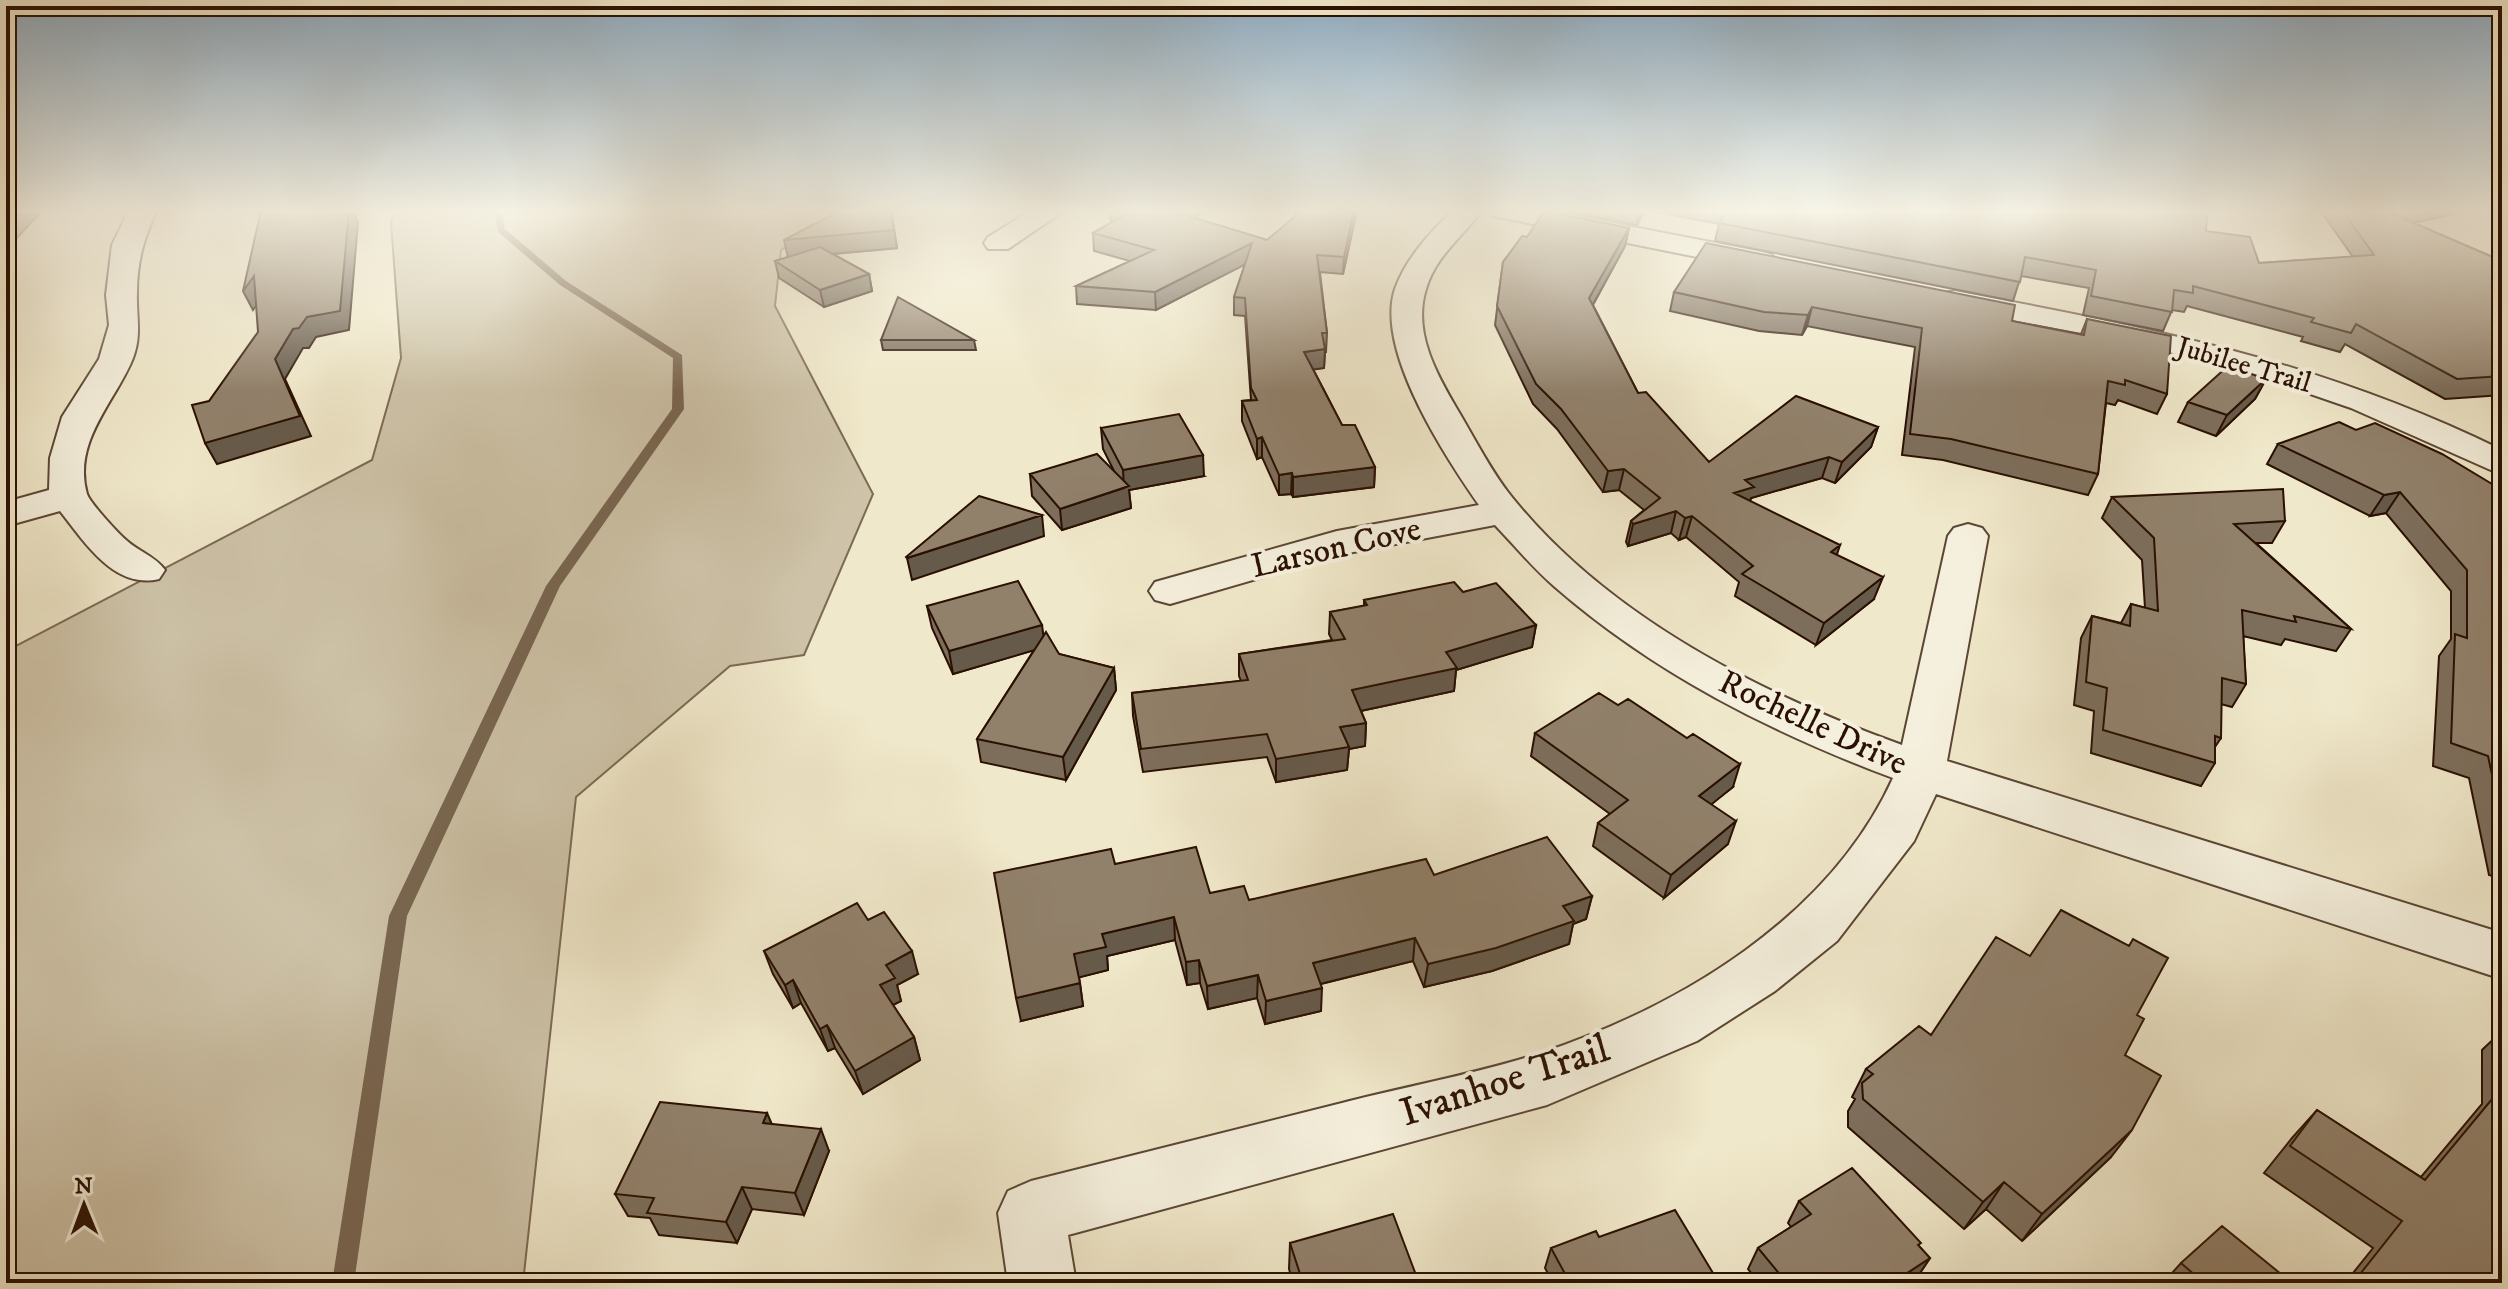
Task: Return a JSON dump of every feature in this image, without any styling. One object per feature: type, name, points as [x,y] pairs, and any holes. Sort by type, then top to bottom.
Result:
[{"type":"street","points":[[123,270],[121,295],[125,325],[116,359],[80,417],[68,458],[68,497],[113,550],[144,570]]},
{"type":"street","name":"Rochelle Drive","points":[[1416,270],[1406,300],[1404,322],[1410,349],[1435,402],[1503,512],[1607,609],[1671,653],[1739,693],[1920,773],[2502,956]]},
{"type":"street","name":"Jubilee Trail","points":[[1923,293],[2220,355],[2342,394],[2502,464]]},
{"type":"street","points":[[6,514],[68,497]]},
{"type":"street","name":"Larson Cove","points":[[1170,591],[1337,543],[1503,512]]},
{"type":"street","name":"Ivanhoe Trail","points":[[1042,1283],[1031,1213],[1547,1078],[1676,1023],[1755,974],[1818,925],[1896,828],[1920,773],[1968,536]]},
{"type":"shaded area","points":[[394,270],[779,270],[775,306],[873,494],[804,655],[730,666],[576,797],[523,1283],[6,1283],[6,651],[372,460],[401,358]]},
{"type":"building","points":[[248,270],[344,270],[340,311],[307,317],[299,328],[293,329],[275,359],[300,416],[205,443],[192,405],[209,401],[258,332],[254,276],[243,291]]},
{"type":"building","points":[[789,270],[862,270],[869,274],[820,290]]},
{"type":"building","points":[[1110,270],[1198,270],[1155,292],[1076,286]]},
{"type":"building","points":[[1243,270],[1319,270],[1327,333],[1322,333],[1325,349],[1304,352],[1342,425],[1355,425],[1375,467],[1293,477],[1292,473],[1279,475],[1262,437],[1257,439],[1242,401],[1257,400],[1251,388],[1245,298],[1234,297]]},
{"type":"building","points":[[1502,270],[1605,270],[1589,298],[1638,393],[1646,392],[1709,462],[1796,396],[1878,427],[1842,462],[1829,457],[1745,480],[1754,487],[1734,493],[1840,545],[1831,552],[1883,577],[1824,623],[1742,574],[1753,566],[1692,516],[1685,518],[1676,511],[1633,524],[1631,521],[1660,498],[1624,469],[1608,471],[1561,409],[1536,384],[1497,306]]},
{"type":"building","points":[[1688,270],[1841,270],[2015,305],[2012,321],[2084,335],[2087,319],[2171,336],[2167,394],[2125,380],[2125,385],[2108,381],[2098,474],[1951,439],[1910,434],[1922,328],[1812,307],[1808,315],[1764,312],[1674,292]]},
{"type":"building","points":[[1960,270],[2022,270],[2020,282]]},
{"type":"building","points":[[2096,270],[2502,270],[2502,376],[2457,379],[2356,324],[2351,333],[2311,322],[2314,318],[2193,286],[2193,293],[2174,290],[2172,312],[2091,296]]},
{"type":"building","points":[[898,297],[974,340],[881,340]]},
{"type":"building","points":[[2228,366],[2266,379],[2227,415],[2188,402]]},
{"type":"building","points":[[1179,414],[1203,455],[1123,470],[1101,428]]},
{"type":"building","points":[[2339,422],[2356,430],[2375,423],[2442,454],[2502,490],[2502,822],[2488,756],[2451,743],[2455,634],[2467,638],[2467,570],[2400,492],[2384,495],[2278,444]]},
{"type":"building","points":[[1097,454],[1129,486],[1060,509],[1030,474]]},
{"type":"building","points":[[2283,489],[2285,521],[2234,524],[2351,629],[2294,616],[2296,622],[2242,610],[2246,684],[2222,678],[2221,738],[2215,736],[2215,763],[2103,730],[2107,688],[2086,682],[2092,616],[2130,626],[2131,604],[2158,611],[2154,538],[2112,497]]},
{"type":"building","points":[[979,496],[1042,515],[906,557]]},
{"type":"building","points":[[1018,581],[1042,625],[949,651],[927,606]]},
{"type":"building","points":[[1454,582],[1463,592],[1496,583],[1536,625],[1446,652],[1457,668],[1352,690],[1366,723],[1340,727],[1349,747],[1276,759],[1267,734],[1141,749],[1132,693],[1248,680],[1239,654],[1345,639],[1330,612],[1367,605],[1364,600]]},
{"type":"building","points":[[1046,632],[1059,654],[1114,668],[1063,757],[977,739]]},
{"type":"building","points":[[1599,693],[1618,705],[1628,699],[1687,738],[1693,734],[1740,764],[1699,796],[1736,821],[1671,875],[1598,823],[1628,800],[1535,733]]},
{"type":"building","points":[[1547,837],[1592,896],[1563,906],[1574,921],[1496,948],[1428,964],[1415,938],[1313,963],[1322,988],[1266,1001],[1258,975],[1207,986],[1199,960],[1186,962],[1174,917],[1102,934],[1106,947],[1074,954],[1080,983],[1016,998],[994,873],[1111,849],[1115,864],[1196,847],[1210,893],[1244,886],[1249,900],[1426,859],[1434,875]]},
{"type":"building","points":[[857,903],[868,920],[884,912],[912,951],[886,965],[895,978],[880,985],[914,1037],[855,1071],[827,1025],[820,1029],[793,980],[785,985],[764,951]]},
{"type":"building","points":[[2061,910],[2129,946],[2133,939],[2168,958],[2137,1015],[2144,1019],[2125,1055],[2161,1076],[2132,1130],[2042,1214],[2004,1182],[1983,1202],[1863,1099],[1862,1083],[1873,1074],[1866,1069],[1919,1026],[1931,1035],[1996,937],[2030,956]]},
{"type":"building","points":[[2502,1087],[2502,1283],[2353,1283],[2402,1221],[2290,1146],[2317,1110],[2425,1180]]},
{"type":"building","points":[[660,1102],[767,1113],[763,1123],[821,1129],[795,1193],[742,1187],[726,1222],[647,1213],[654,1198],[615,1194]]},
{"type":"building","points":[[1852,1168],[1921,1243],[1918,1245],[1930,1258],[1892,1283],[1787,1283],[1758,1248],[1811,1214],[1799,1201]]},
{"type":"building","points":[[1675,1210],[1719,1283],[1570,1283],[1551,1248],[1596,1231],[1599,1237]]},
{"type":"building","points":[[1393,1214],[1419,1283],[1292,1283],[1302,1280],[1290,1243]]},
{"type":"building","points":[[2222,1226],[2292,1283],[2204,1283],[2181,1263]]},
{"type":"waterway","points":[[343,1283],[398,916],[553,586],[678,409],[678,357],[548,270]]}]
